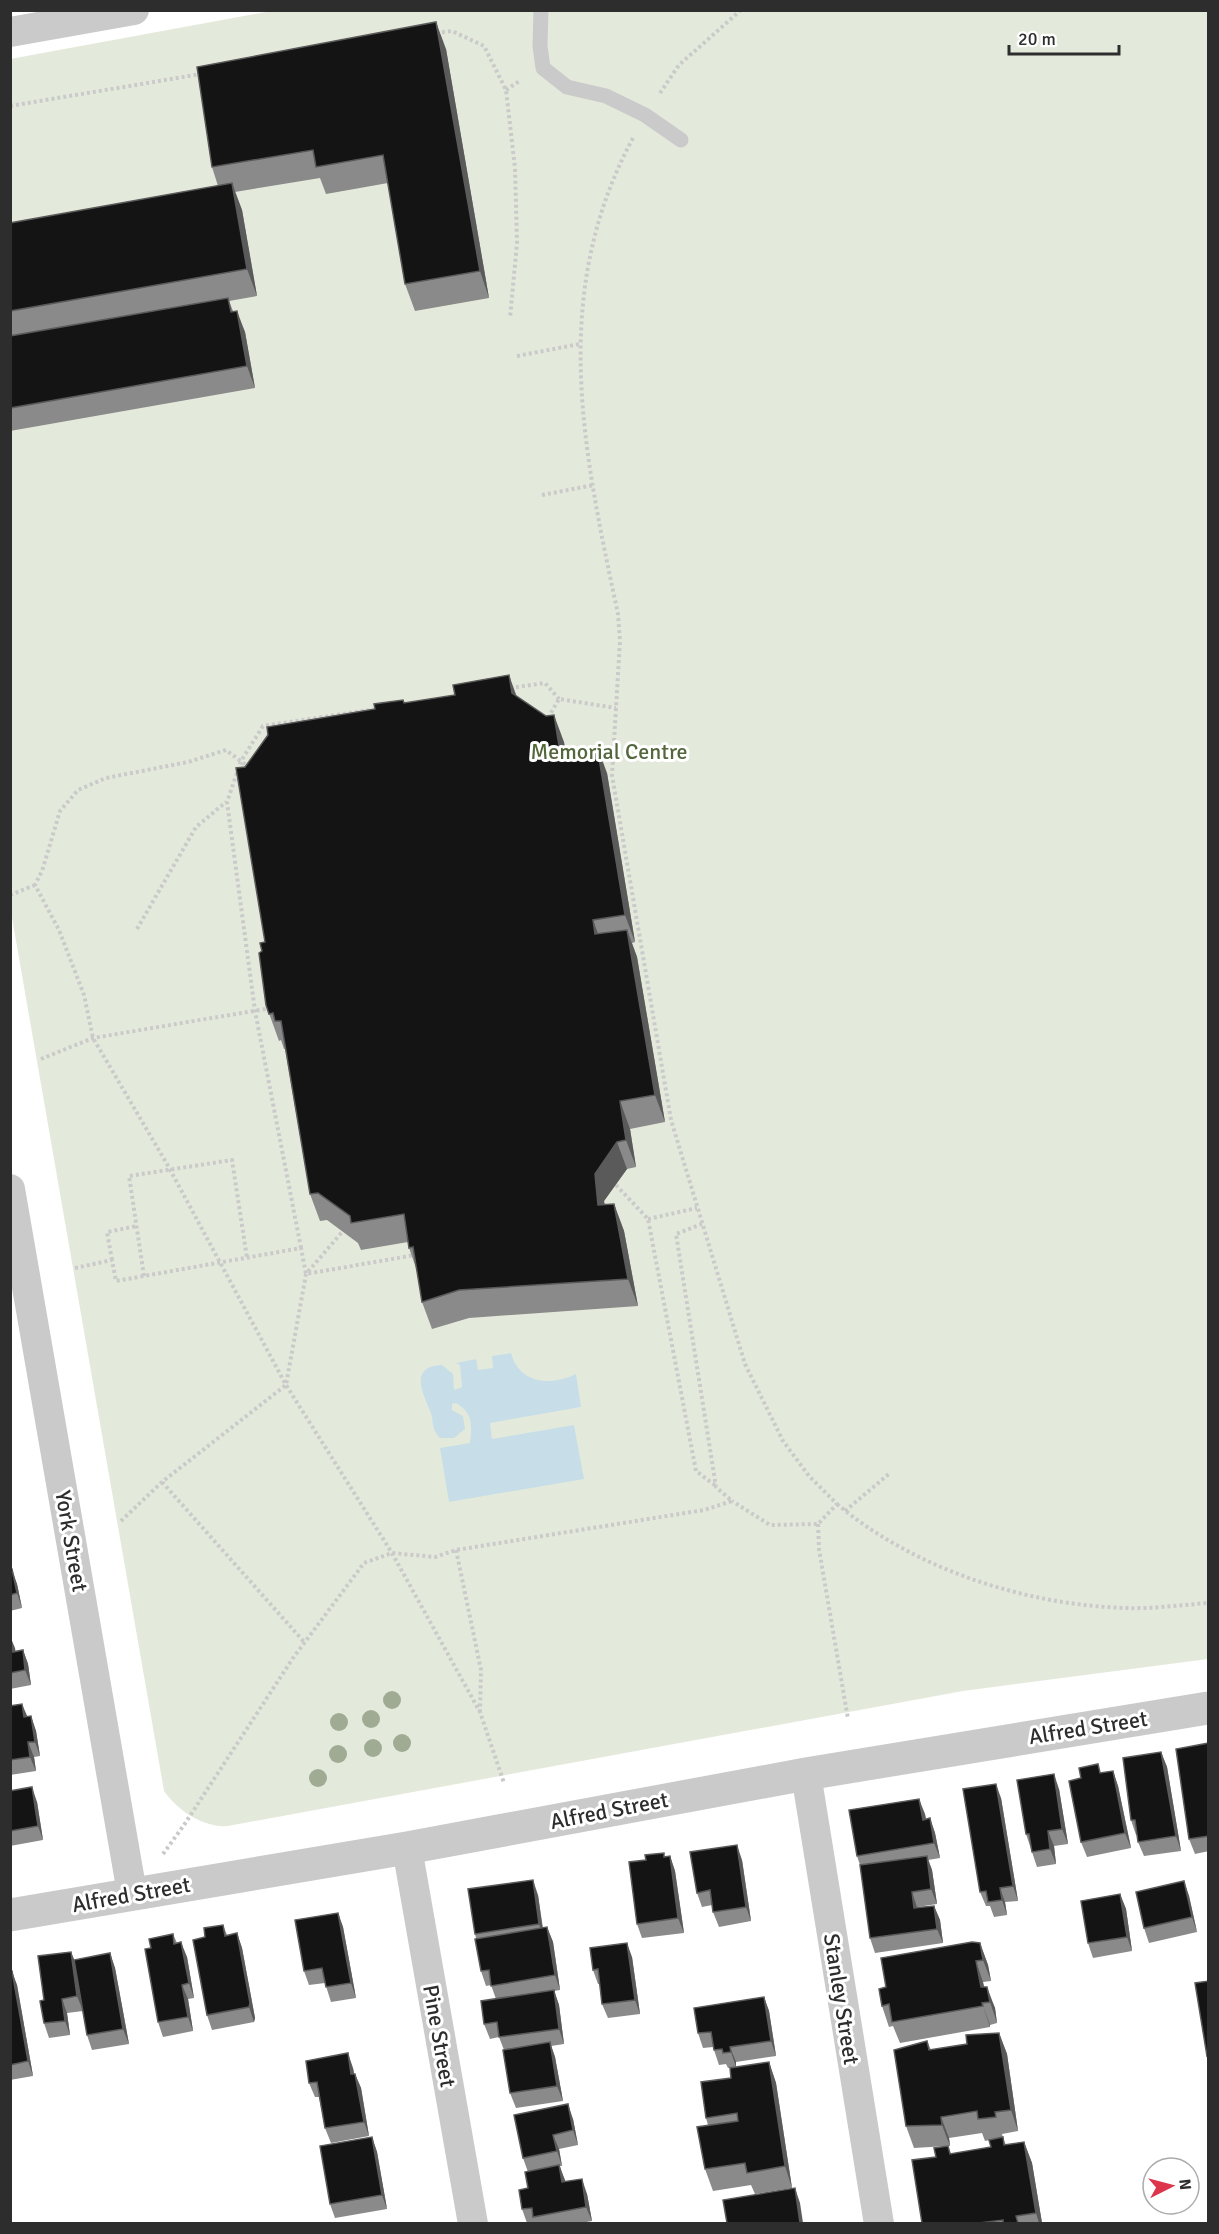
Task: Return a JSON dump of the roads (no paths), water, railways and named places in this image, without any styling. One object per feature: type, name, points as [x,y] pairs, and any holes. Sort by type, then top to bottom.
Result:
[{"type":"street","points":[[10,32],[134,10]]},
{"type":"street","name":"York Street","points":[[10,1189],[16,1248],[132,1893]]},
{"type":"street","name":"Alfred Street","points":[[10,1915],[407,1848],[806,1774],[1209,1708]]},
{"type":"street","name":"Stanley Street","points":[[806,1774],[879,2223]]},
{"type":"street","name":"Pine Street","points":[[407,1848],[473,2223]]},
{"type":"lane","points":[[541,10],[540,46],[543,68],[567,87],[606,96],[645,115],[681,140]]},
{"type":"water","points":[[511,1353],[521,1371],[537,1380],[556,1380],[576,1374],[581,1407],[490,1423],[492,1439],[574,1425],[584,1479],[449,1502],[440,1448],[470,1443],[470,1420],[462,1407],[456,1403],[452,1404],[452,1410],[463,1416],[465,1429],[454,1438],[440,1438],[434,1428],[421,1386],[421,1378],[430,1367],[442,1365],[453,1374],[454,1390],[462,1387],[460,1365],[456,1363],[476,1359],[478,1370],[493,1368],[492,1356]]},
{"type":"park label","name":"Memorial Centre","points":[[609,751]]}]
